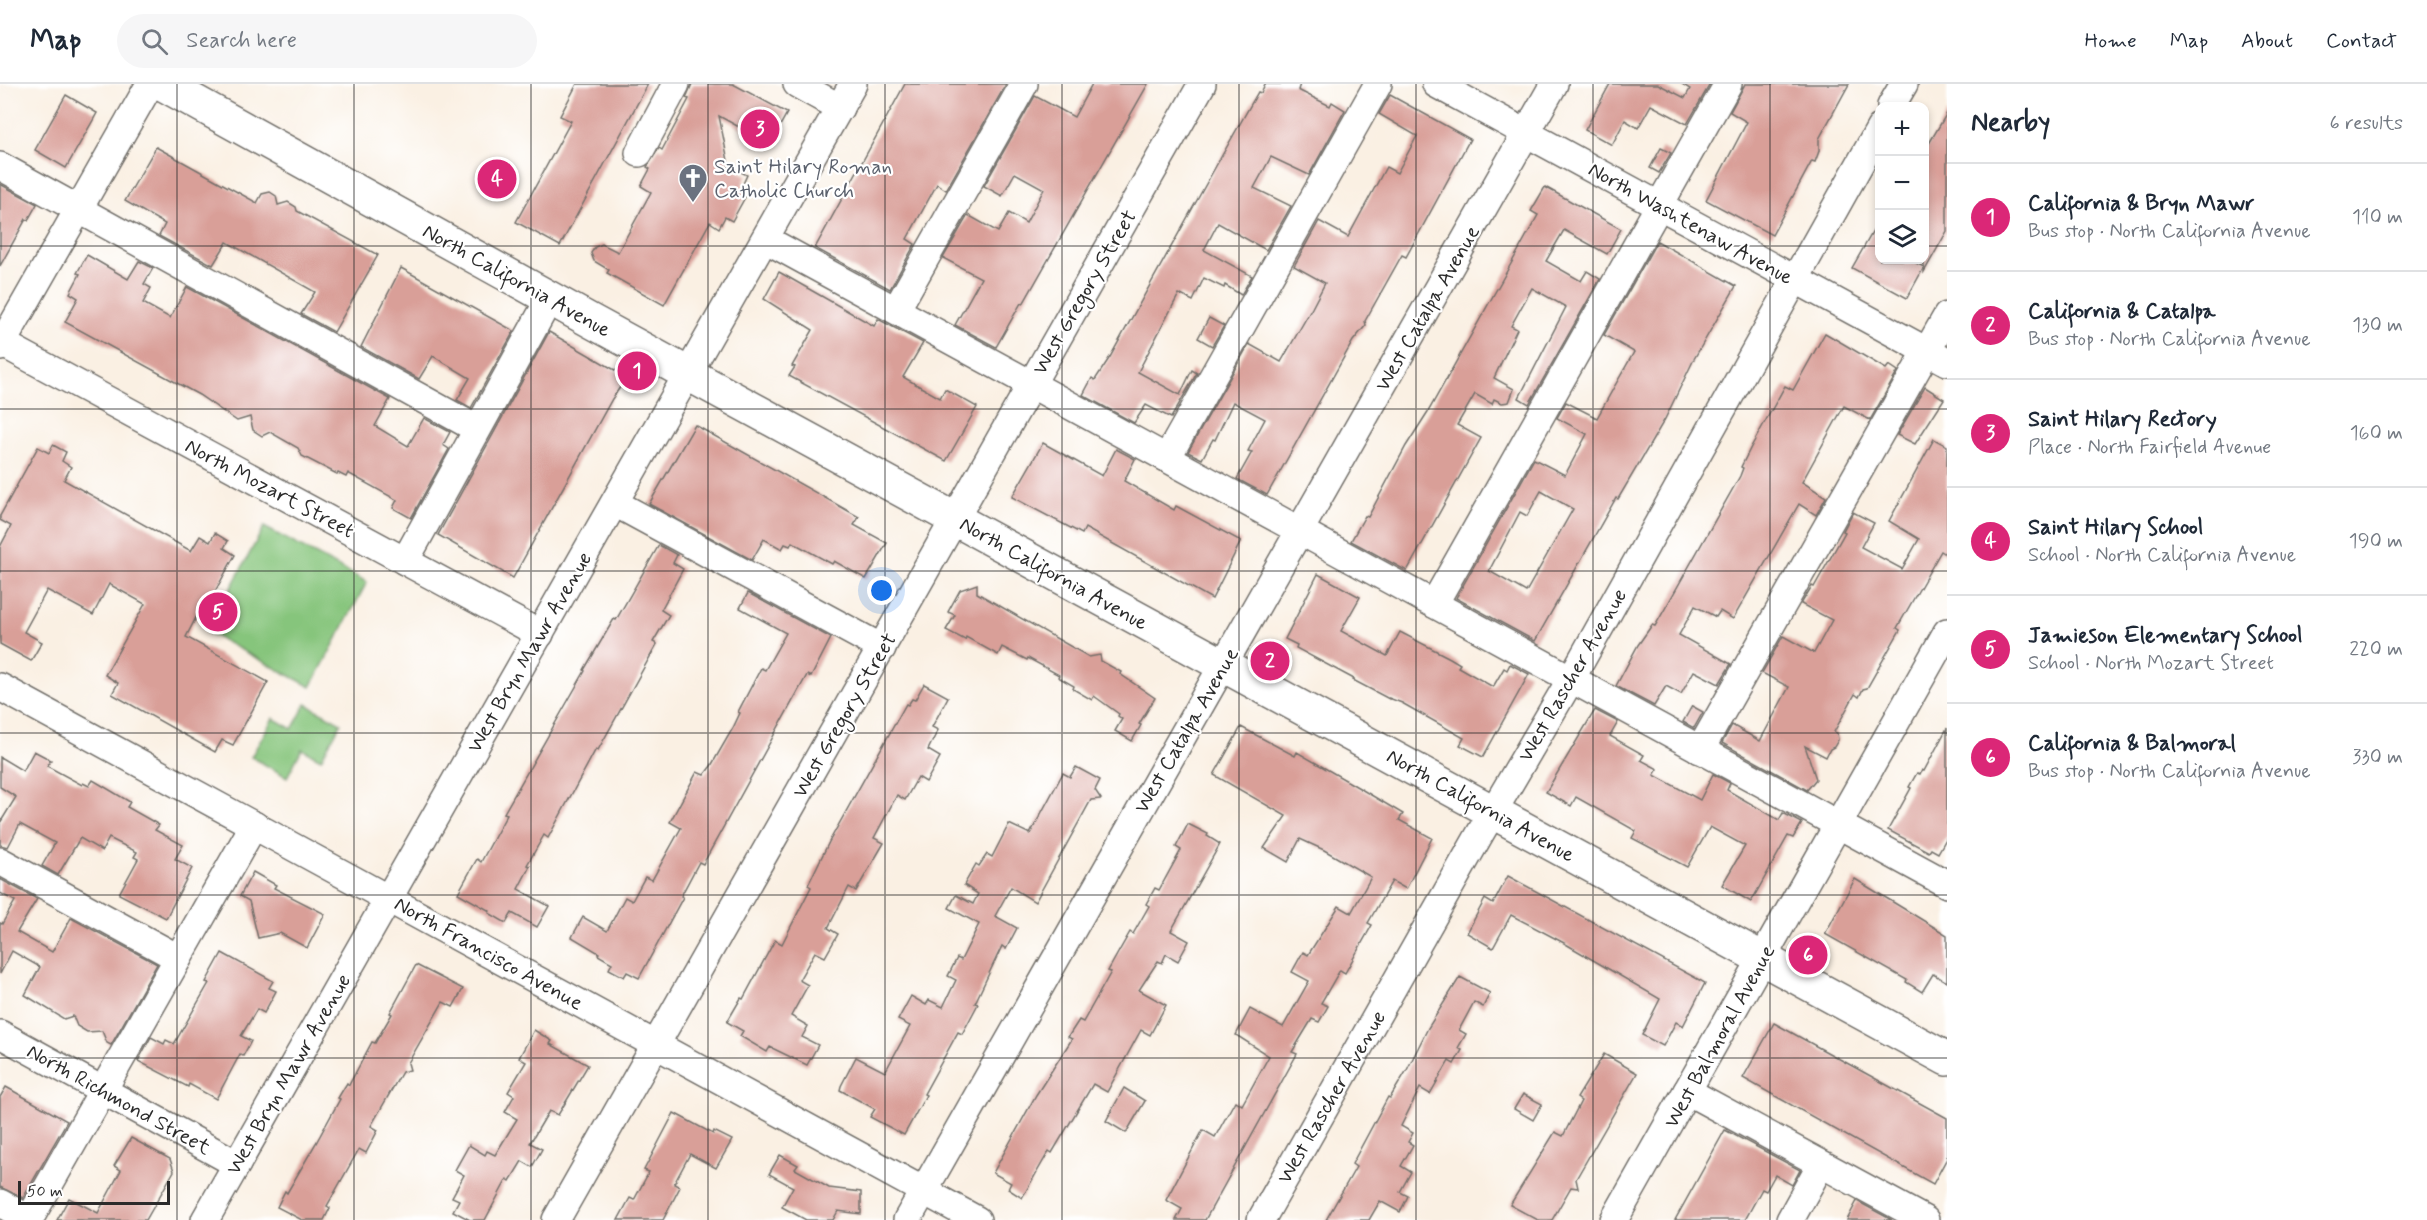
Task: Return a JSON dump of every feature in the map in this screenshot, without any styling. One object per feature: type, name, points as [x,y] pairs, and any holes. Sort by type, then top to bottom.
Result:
[{"type":"main road","name":"North California Avenue","points":[[163,84],[688,374],[1947,1059]]},
{"type":"street","points":[[1,344],[150,84]]},
{"type":"street","points":[[639,153],[676,84]]},
{"type":"street","points":[[797,84],[840,108]]},
{"type":"street","name":"West Bryn Mawr Avenue","points":[[205,1220],[853,84]]},
{"type":"street","points":[[896,310],[1024,84]]},
{"type":"street","name":"West Gregory Street","points":[[556,1220],[1202,84]]},
{"type":"street","points":[[1167,458],[1378,84]]},
{"type":"street","name":"North Washtenaw Avenue","points":[[1436,84],[1937,357]]},
{"type":"street","name":"West Catalpa Avenue","points":[[907,1220],[1554,84]]},
{"type":"street","points":[[1434,604],[1728,84]]},
{"type":"street","points":[[1893,102],[1904,84]]},
{"type":"street","name":"West Rascher Avenue","points":[[1261,1220],[1571,679],[1875,137]]},
{"type":"street","points":[[0,166],[477,429]]},
{"type":"street","points":[[765,239],[1947,884]]},
{"type":"street","points":[[405,561],[550,298]]},
{"type":"street","points":[[1700,750],[1937,357],[1947,316]]},
{"type":"street","name":"North Mozart Street","points":[[1,344],[540,634]]},
{"type":"street","points":[[615,503],[882,648]]},
{"type":"street","name":"West Balmoral Avenue","points":[[1614,1220],[1947,632]]},
{"type":"street","name":"North Francisco Avenue","points":[[0,687],[977,1220]]},
{"type":"street","points":[[0,1203],[29,1220],[254,825]]},
{"type":"street","points":[[0,861],[178,958]]},
{"type":"street","name":"North Richmond Street","points":[[0,1034],[237,1164]]},
{"type":"street","points":[[1687,1091],[1925,1220]]},
{"type":"street","points":[[1790,1220],[1821,1164]]},
{"type":"green space","points":[[264,527],[367,582],[311,687],[207,632]]},
{"type":"green space","points":[[306,704],[341,723],[321,759],[302,749],[287,777],[251,757],[273,718],[292,729]]},
{"type":"building","points":[[577,84],[648,84],[560,246],[516,222],[571,121],[560,116]]},
{"type":"building","name":"Saint Hilary Roman Catholic Church","points":[[692,84],[733,84],[787,113],[770,144],[719,116],[729,166],[747,175],[742,186],[749,190],[732,221],[725,217],[719,228],[710,222],[664,305],[607,273],[609,270],[594,261],[591,253],[595,247],[602,244],[618,252],[651,192],[641,186],[650,169],[647,167],[659,148],[662,150],[689,99],[686,98]]},
{"type":"building","points":[[905,84],[1006,84],[946,190],[937,184],[907,239],[915,244],[890,289],[815,248]]},
{"type":"building","points":[[1092,84],[1148,84],[1023,304],[1021,303],[996,347],[955,325],[981,278],[943,258],[968,215],[998,232],[1009,213],[1026,223],[1044,189],[1015,173],[1002,196],[984,186],[1035,96],[1074,117]]},
{"type":"building","points":[[1265,84],[1300,84],[1298,90],[1330,106],[1332,102],[1345,110],[1309,175],[1271,157],[1254,188],[1291,206],[1266,250],[1218,223],[1204,250],[1252,276],[1241,295],[1225,285],[1224,288],[1204,278],[1193,301],[1179,294],[1138,372],[1180,395],[1192,370],[1197,373],[1171,418],[1146,405],[1134,423],[1083,395],[1092,378],[1095,380],[1110,357],[1258,92],[1261,93]]},
{"type":"building","points":[[1610,84],[1658,84],[1685,98],[1690,89],[1682,84],[1710,84],[1687,124],[1651,105],[1638,128],[1625,120],[1612,145],[1585,130]]},
{"type":"building","points":[[1745,84],[1849,84],[1819,139],[1819,151],[1815,162],[1812,161],[1772,235],[1706,200],[1747,122],[1730,112]]},
{"type":"building","points":[[66,95],[97,113],[66,168],[35,150]]},
{"type":"building","points":[[1390,95],[1470,139],[1406,257],[1402,255],[1365,321],[1366,325],[1353,341],[1267,495],[1237,479],[1252,452],[1248,451],[1265,419],[1233,402],[1215,440],[1213,439],[1202,459],[1188,452],[1249,344],[1281,362],[1312,308],[1325,283],[1294,266],[1319,221],[1348,237],[1386,167],[1397,173],[1417,136],[1379,114]]},
{"type":"building","points":[[1947,113],[1947,231],[1929,263],[1929,156],[1929,144]]},
{"type":"building","points":[[156,147],[257,203],[262,194],[270,192],[276,196],[278,205],[288,202],[296,207],[297,211],[378,255],[334,332],[301,314],[315,292],[227,242],[213,265],[159,236],[165,224],[125,201]]},
{"type":"building","points":[[1661,148],[1671,153],[1659,173],[1650,168]]},
{"type":"building","points":[[0,184],[37,204],[0,266]]},
{"type":"building","points":[[1545,187],[1621,229],[1607,254],[1564,230],[1546,261],[1581,281],[1587,271],[1600,279],[1529,404],[1519,398],[1566,307],[1532,288],[1511,326],[1517,329],[1494,378],[1514,389],[1509,402],[1502,403],[1494,399],[1492,404],[1475,394],[1457,425],[1481,438],[1407,571],[1351,541],[1365,516],[1368,517],[1538,215],[1531,211]]},
{"type":"building","points":[[1875,228],[1875,264],[1918,264],[1924,267],[1907,298],[1852,268]]},
{"type":"building","points":[[1657,241],[1736,286],[1694,359],[1665,419],[1618,499],[1616,498],[1535,641],[1456,598],[1534,459],[1565,475],[1587,434],[1557,418],[1566,402],[1597,418],[1634,352],[1604,335]],"holes":[[[1541,491],[1573,509],[1526,592],[1489,571],[1520,512],[1527,516]]]},
{"type":"building","points":[[87,255],[128,279],[139,261],[153,268],[144,284],[151,288],[143,303],[170,318],[187,287],[390,399],[375,426],[408,446],[424,418],[450,432],[443,445],[449,449],[411,518],[393,508],[397,500],[348,473],[346,477],[337,474],[302,456],[298,448],[270,432],[262,436],[253,430],[250,417],[237,421],[199,395],[65,322],[78,298],[70,293]]},
{"type":"building","points":[[401,268],[514,331],[471,408],[457,400],[470,378],[433,356],[419,379],[361,347]]},
{"type":"building","points":[[779,272],[874,326],[878,319],[923,343],[903,377],[940,398],[945,389],[977,407],[946,461],[789,376],[795,367],[792,366],[813,330],[764,299]]},
{"type":"building","points":[[1209,318],[1224,326],[1212,346],[1198,338]]},
{"type":"building","points":[[549,332],[627,377],[612,399],[513,578],[438,535]]},
{"type":"building","points":[[1825,333],[1886,369],[1889,365],[1898,371],[1870,420],[1844,406],[1802,482],[1826,497],[1816,515],[1799,504],[1733,619],[1720,611],[1716,617],[1695,606],[1679,635],[1731,664],[1719,684],[1694,671],[1681,694],[1666,686],[1654,706],[1616,686],[1638,645],[1652,625],[1655,626],[1740,476],[1743,468],[1741,467],[1751,447],[1785,386],[1793,390]]},
{"type":"building","points":[[1925,387],[1944,399],[1915,444],[1897,435]]},
{"type":"building","points":[[695,425],[859,517],[854,525],[887,543],[866,579],[792,542],[790,546],[785,544],[782,549],[764,539],[752,560],[649,504]]},
{"type":"building","points":[[1934,439],[1947,446],[1947,555],[1941,551],[1897,628],[1900,630],[1867,688],[1863,689],[1859,697],[1855,694],[1834,732],[1837,733],[1838,740],[1834,747],[1830,749],[1826,757],[1805,746],[1816,779],[1807,790],[1722,743],[1732,725],[1760,741],[1789,687],[1762,673],[1783,636],[1814,653],[1832,620],[1801,604],[1812,586],[1814,587],[1845,532],[1843,531],[1853,512],[1874,523],[1861,547],[1902,569],[1919,539],[1889,521]]},
{"type":"building","points":[[1043,443],[1102,476],[1116,449],[1135,459],[1124,481],[1174,510],[1176,506],[1241,541],[1212,599],[1085,528],[1082,534],[1012,497]]},
{"type":"building","points":[[53,445],[66,452],[62,461],[71,467],[64,480],[191,551],[200,536],[210,542],[215,533],[228,541],[224,548],[235,555],[207,606],[203,604],[186,637],[268,682],[233,745],[222,740],[215,752],[112,694],[118,683],[105,675],[145,604],[109,584],[93,615],[47,590],[24,632],[42,642],[31,661],[0,644],[0,547],[11,526],[0,520],[0,516],[38,447],[49,453]]},
{"type":"building","points":[[659,545],[677,555],[673,563],[683,569],[661,610],[669,615],[653,642],[657,644],[598,750],[596,749],[548,838],[544,835],[527,865],[530,866],[518,889],[549,906],[537,927],[512,913],[506,923],[458,893],[477,859],[481,862],[507,814],[504,813],[584,670]]},
{"type":"building","points":[[1318,574],[1360,597],[1341,631],[1387,656],[1400,632],[1450,658],[1460,664],[1458,667],[1493,687],[1504,668],[1507,670],[1510,664],[1529,674],[1483,757],[1460,745],[1464,738],[1402,703],[1389,699],[1353,680],[1296,648],[1297,645],[1285,639]]},
{"type":"building","points":[[977,584],[977,593],[1089,657],[1100,655],[1101,661],[1121,672],[1120,674],[1155,698],[1139,724],[1141,725],[1132,741],[1115,731],[1122,719],[1118,716],[1119,714],[1094,696],[1092,700],[1073,689],[1074,686],[1058,677],[1059,675],[1002,647],[998,655],[966,637],[965,640],[946,630],[955,615],[948,612],[960,590]]},
{"type":"building","points":[[748,593],[831,638],[811,677],[807,675],[703,864],[699,862],[681,896],[683,897],[639,978],[627,972],[624,977],[609,969],[612,963],[598,955],[599,953],[572,937],[583,917],[607,931],[625,897],[632,901],[645,877],[652,880],[681,828],[670,822],[697,772],[704,775],[711,766],[733,728],[740,713],[738,712],[761,668],[765,670],[786,633],[740,608]]},
{"type":"building","points":[[924,684],[948,697],[932,727],[938,730],[928,750],[940,757],[926,782],[918,777],[905,800],[897,795],[874,838],[884,843],[856,891],[849,887],[828,928],[838,934],[825,957],[815,952],[799,980],[808,985],[791,1016],[808,1026],[802,1037],[818,1045],[807,1065],[770,1047],[767,1052],[740,1036],[743,1031],[727,1022],[741,998],[743,999],[775,940],[782,944],[811,887],[808,885],[829,842],[906,704],[908,705],[912,699],[915,700]]},
{"type":"building","points":[[1692,706],[1703,712],[1694,728],[1683,722]]},
{"type":"building","points":[[1595,710],[1618,722],[1610,736],[1644,755],[1641,760],[1658,769],[1654,775],[1700,800],[1713,774],[1730,783],[1727,790],[1779,820],[1783,813],[1802,823],[1793,838],[1788,836],[1751,902],[1722,885],[1745,846],[1710,827],[1687,867],[1632,838],[1636,831],[1576,797],[1571,806],[1546,792]]},
{"type":"building","points":[[1241,727],[1295,756],[1297,752],[1361,789],[1403,814],[1399,820],[1432,838],[1406,889],[1392,881],[1368,923],[1372,925],[1345,973],[1340,970],[1321,1003],[1328,1006],[1319,1022],[1312,1019],[1292,1052],[1297,1054],[1205,1220],[1176,1220],[1182,1209],[1166,1200],[1203,1130],[1215,1137],[1235,1101],[1242,1105],[1269,1056],[1236,1035],[1250,1009],[1283,1027],[1309,981],[1292,972],[1303,952],[1308,955],[1339,906],[1351,913],[1371,877],[1300,839],[1288,862],[1264,848],[1286,816],[1214,775]]},
{"type":"building","points":[[1947,728],[1947,837],[1938,853],[1931,849],[1929,852],[1888,830],[1917,773],[1924,771]]},
{"type":"building","points":[[34,751],[51,760],[47,766],[82,785],[83,783],[89,786],[93,780],[130,802],[127,807],[159,825],[155,830],[183,845],[175,859],[192,868],[166,918],[119,894],[138,859],[134,857],[137,852],[109,838],[102,851],[80,838],[58,875],[42,866],[55,843],[20,824],[8,847],[0,845],[0,823],[16,797],[0,787],[0,757],[23,771]]},
{"type":"building","points":[[1076,767],[1100,780],[1095,790],[1101,799],[1091,800],[1035,902],[1011,887],[995,916],[1017,928],[1006,949],[1002,946],[975,1003],[978,1004],[962,1034],[958,1032],[904,1135],[870,1117],[875,1109],[840,1090],[841,1086],[856,1057],[885,1072],[910,1026],[898,1020],[911,996],[926,1005],[929,1000],[943,1007],[956,980],[948,976],[957,958],[961,960],[979,924],[949,908],[956,895],[973,904],[978,894],[964,885],[976,864],[979,866],[987,854],[992,857],[1009,824],[1030,834],[1063,773],[1070,777]]},
{"type":"building","points":[[1188,824],[1208,834],[1207,836],[1220,844],[1171,931],[1189,941],[1178,961],[1166,954],[1162,963],[1158,961],[1139,990],[1166,1005],[1150,1035],[1141,1030],[1107,1092],[1093,1084],[1052,1153],[1049,1151],[1022,1198],[1008,1189],[1011,1183],[993,1173],[1036,1095],[1072,1039],[1068,1037],[1079,1020],[1083,1022],[1111,972],[1108,971],[1118,953],[1130,932],[1133,934],[1149,906],[1146,904],[1155,888],[1159,890],[1181,850],[1176,847]]},
{"type":"building","points":[[253,872],[276,885],[274,888],[325,914],[307,948],[280,933],[258,938],[249,901],[240,896]]},
{"type":"building","points":[[1508,876],[1705,983],[1683,1026],[1676,1022],[1663,1046],[1642,1035],[1660,999],[1511,915],[1493,948],[1467,933],[1485,899],[1493,904]]},
{"type":"building","points":[[0,879],[37,899],[17,932],[52,952],[71,918],[157,964],[111,1045],[107,1043],[102,1031],[87,1032],[77,1026],[73,1016],[64,1019],[25,995],[40,967],[12,951],[0,974],[0,923],[2,924],[15,901],[0,893]]},
{"type":"building","points":[[1855,879],[1947,935],[1947,982],[1933,974],[1922,992],[1906,982],[1907,980],[1825,934]]},
{"type":"building","points":[[222,953],[273,981],[269,988],[276,991],[264,1013],[257,1009],[241,1036],[251,1041],[243,1056],[240,1054],[216,1099],[138,1061],[151,1037],[164,1044],[166,1040],[174,1044],[209,983],[206,982]]},
{"type":"building","points":[[416,965],[463,989],[453,1007],[443,1002],[408,1063],[410,1070],[402,1072],[371,1126],[378,1130],[366,1153],[359,1149],[327,1206],[330,1208],[324,1220],[302,1220],[277,1207],[316,1143],[340,1099],[338,1098],[347,1083],[349,1085],[372,1042],[375,1043],[392,1014],[390,1013]]},
{"type":"building","points":[[1460,977],[1490,993],[1483,1007],[1474,1002],[1459,1030],[1466,1034],[1458,1048],[1462,1050],[1454,1064],[1449,1061],[1430,1094],[1420,1088],[1401,1126],[1413,1133],[1408,1142],[1413,1145],[1401,1166],[1411,1172],[1400,1192],[1408,1196],[1400,1212],[1380,1201],[1369,1220],[1326,1220],[1356,1167],[1352,1164],[1388,1097],[1390,1098],[1407,1070],[1428,1028]]},
{"type":"building","points":[[1774,1023],[1947,1118],[1947,1158],[1933,1184],[1743,1078]]},
{"type":"building","points":[[534,1030],[552,1041],[550,1044],[588,1065],[558,1115],[549,1111],[530,1143],[542,1149],[532,1167],[522,1161],[510,1181],[507,1179],[485,1220],[470,1220],[453,1211],[459,1200],[452,1197],[464,1175],[455,1170],[469,1145],[485,1155],[487,1151],[495,1155],[517,1119],[505,1112],[514,1096],[508,1092],[526,1062],[519,1058]]},
{"type":"building","points":[[1604,1054],[1637,1073],[1576,1179],[1578,1188],[1571,1187],[1552,1220],[1538,1220],[1510,1205],[1555,1132],[1563,1136],[1581,1101],[1577,1098]]},
{"type":"building","points":[[6,1087],[67,1121],[23,1198],[0,1187],[0,1097]]},
{"type":"building","points":[[1124,1088],[1145,1101],[1126,1133],[1106,1121]]},
{"type":"building","points":[[1523,1094],[1542,1104],[1533,1120],[1514,1109]]},
{"type":"building","points":[[674,1113],[713,1134],[714,1131],[732,1140],[716,1168],[690,1154],[674,1184],[680,1187],[663,1220],[618,1220],[630,1198],[634,1200],[649,1172],[644,1170]]},
{"type":"building","points":[[1725,1130],[1800,1170],[1792,1185],[1775,1175],[1766,1191],[1762,1189],[1745,1220],[1675,1220]]},
{"type":"building","points":[[131,1138],[170,1159],[174,1171],[146,1220],[57,1220],[69,1198],[98,1213],[121,1170],[114,1166]]},
{"type":"building","points":[[780,1155],[798,1165],[795,1169],[829,1188],[861,1192],[861,1214],[838,1211],[833,1220],[806,1220],[782,1207],[793,1187],[769,1174]]},
{"type":"building","points":[[1857,1201],[1892,1220],[1847,1220]]},
{"type":"place","name":"Saint Hilary Rectory","points":[[760,129]]},
{"type":"place","name":"Saint Hilary School","points":[[497,179]]},
{"type":"place","name":"Saint Hilary Roman Catholic Church","points":[[693,204]]},
{"type":"place","name":"California & Bryn Mawr","points":[[637,371]]},
{"type":"place","name":"Jamieson Elementary School","points":[[218,612]]},
{"type":"place","name":"California & Catalpa","points":[[1270,661]]},
{"type":"place","name":"California & Balmoral","points":[[1808,955]]}]
